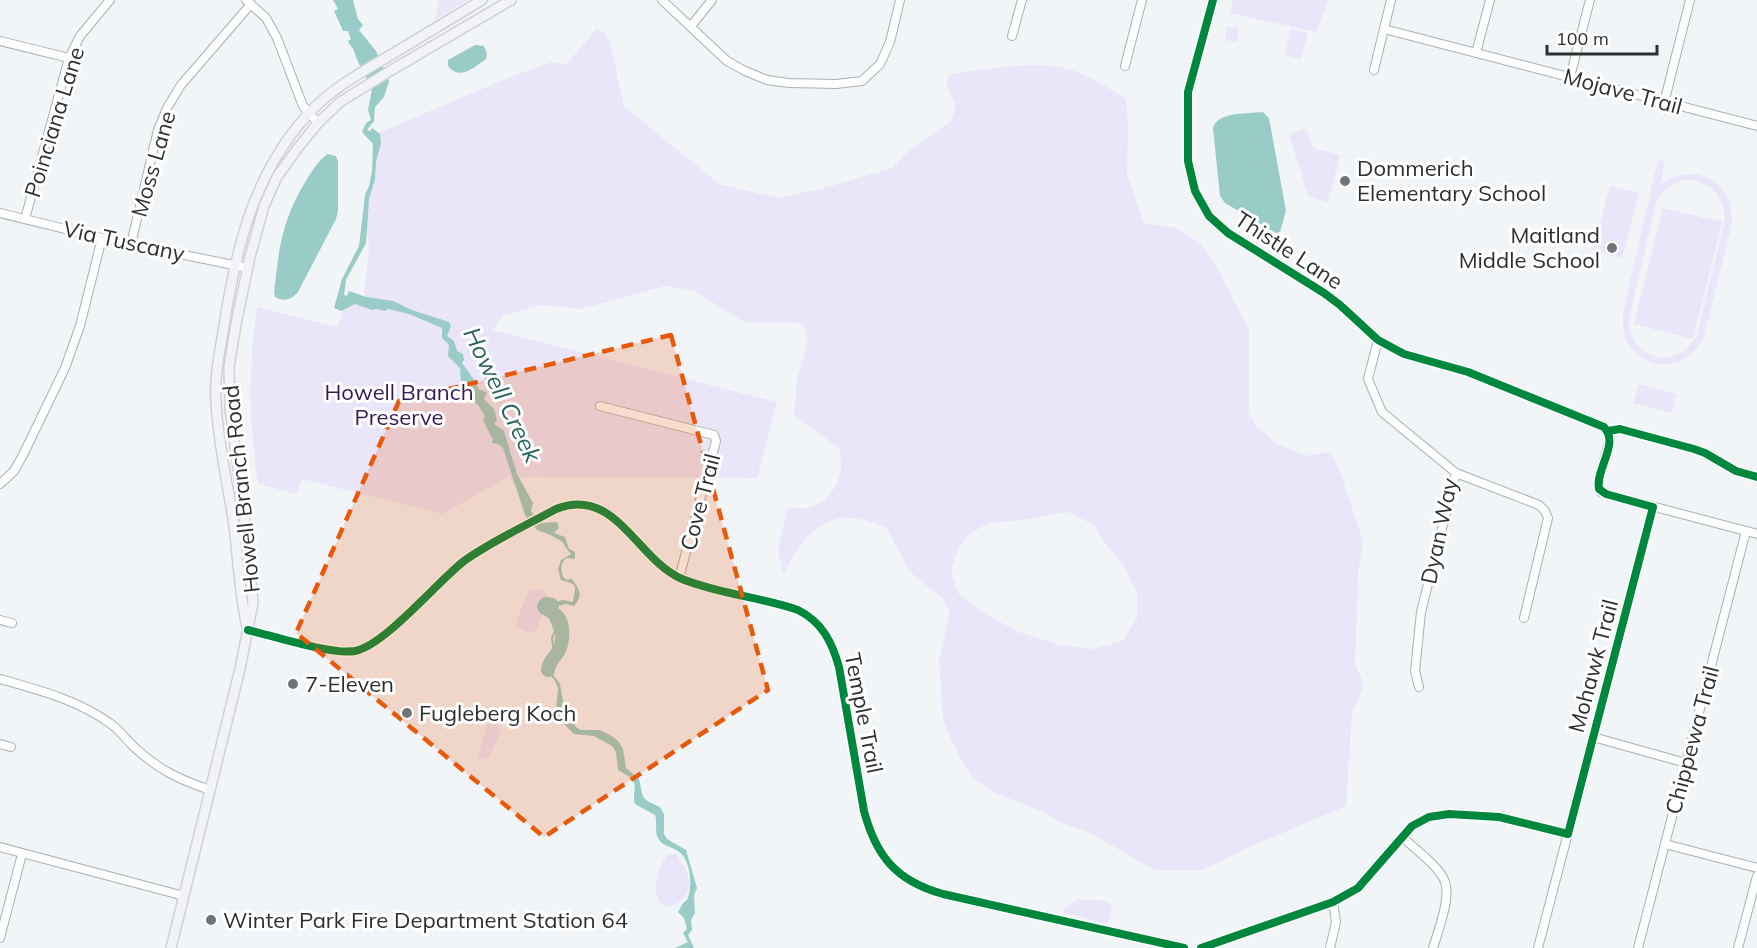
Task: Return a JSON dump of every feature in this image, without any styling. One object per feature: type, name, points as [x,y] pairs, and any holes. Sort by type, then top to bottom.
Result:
[{"type":"main road","name":"Howell Branch Road","points":[[248,630],[242,605],[233,519],[215,401],[218,365],[243,232],[267,171],[309,113],[355,75],[482,0]]},
{"type":"main road","name":"Howell Branch Road","points":[[171,948],[240,669],[253,603],[230,409],[229,367],[248,268],[264,206],[277,177],[318,123],[340,102],[506,1]]},
{"type":"street","name":"Poinciana Lane","points":[[25,219],[69,58],[81,36],[110,0]]},
{"type":"street","points":[[662,0],[727,61],[745,71],[767,80],[836,84],[862,81],[880,64],[890,42],[900,0]]},
{"type":"street","points":[[692,26],[712,0]]},
{"type":"street","points":[[1012,36],[1022,0]]},
{"type":"street","points":[[1125,66],[1142,0]]},
{"type":"street","name":"Thistle Lane","points":[[1213,0],[1188,92],[1188,161],[1195,191],[1209,216],[1228,233],[1324,293],[1378,340],[1404,354],[1489,380],[1604,427],[1610,438],[1599,479],[1599,489],[1606,494],[1757,534]]},
{"type":"street","points":[[1374,70],[1391,0]]},
{"type":"street","points":[[1476,53],[1490,0]]},
{"type":"street","points":[[1570,77],[1590,0]]},
{"type":"street","points":[[1664,103],[1690,0]]},
{"type":"street","points":[[249,2],[266,18],[277,38],[303,106],[318,123]]},
{"type":"street","name":"Moss Lane","points":[[131,244],[158,130],[167,108],[181,85],[249,2]]},
{"type":"street","name":"Mojave Trail","points":[[1384,29],[1757,126]]},
{"type":"street","points":[[0,41],[69,58]]},
{"type":"street","name":"Via Tuscany","points":[[0,213],[102,238],[248,268]]},
{"type":"street","points":[[0,484],[14,471],[23,455],[65,368],[80,326],[102,238]]},
{"type":"street","name":"Dyan Way","points":[[1378,340],[1368,379],[1382,412],[1456,473],[1420,612],[1415,671],[1419,687]]},
{"type":"street","name":"Cove Trail","points":[[600,406],[714,435],[716,441],[679,578]]},
{"type":"street","points":[[1456,473],[1539,505],[1545,511],[1548,518],[1524,618]]},
{"type":"street","name":"Temple Trail","points":[[248,630],[337,651],[357,651],[391,629],[466,560],[542,516],[569,505],[582,504],[596,507],[620,524],[658,563],[679,578],[798,610],[810,617],[822,629],[832,644],[839,667],[869,830],[885,859],[908,880],[928,890],[943,894],[1184,948]]},
{"type":"street","name":"Mohawk Trail","points":[[1538,948],[1653,507]]},
{"type":"street","name":"Chippewa Trail","points":[[1638,948],[1746,531]]},
{"type":"street","points":[[0,620],[12,622]]},
{"type":"street","points":[[0,679],[58,696],[84,707],[112,725],[157,766],[179,779],[210,790]]},
{"type":"street","points":[[1593,737],[1686,764]]},
{"type":"street","points":[[0,744],[11,747]]},
{"type":"street","points":[[1201,948],[1333,902],[1358,888],[1412,826],[1429,817],[1449,814],[1499,817],[1568,834]]},
{"type":"street","points":[[1402,837],[1437,870],[1445,882],[1446,898],[1433,948]]},
{"type":"street","points":[[1665,844],[1757,868]]},
{"type":"street","points":[[0,848],[184,896]]},
{"type":"street","points":[[0,938],[22,854]]},
{"type":"street","points":[[1738,948],[1757,876]]},
{"type":"street","points":[[1330,948],[1336,922],[1333,902]]},
{"type":"highlighted area","points":[[671,335],[768,690],[544,837],[296,633],[399,401]]},
{"type":"green space","points":[[439,0],[468,0],[435,20]]},
{"type":"green space","points":[[1233,0],[1328,0],[1316,32],[1230,13]]},
{"type":"green space","points":[[1227,26],[1239,28],[1237,42],[1225,40]]},
{"type":"green space","name":"Howell Branch Preserve","points":[[596,29],[602,31],[610,41],[624,106],[719,184],[778,198],[824,188],[893,168],[905,154],[951,121],[956,104],[946,81],[950,75],[1015,66],[1056,66],[1098,82],[1126,99],[1127,174],[1144,223],[1176,228],[1201,244],[1215,264],[1249,330],[1249,412],[1256,426],[1275,443],[1307,456],[1327,452],[1334,458],[1363,542],[1358,574],[1355,664],[1364,685],[1352,712],[1346,806],[1202,870],[1155,870],[1088,832],[1061,823],[1047,814],[996,793],[973,779],[960,758],[943,721],[939,662],[950,613],[943,599],[909,571],[886,527],[854,518],[832,520],[807,538],[783,575],[778,550],[787,510],[792,507],[810,507],[825,500],[836,486],[841,468],[840,449],[794,415],[797,381],[808,339],[804,325],[744,322],[693,290],[665,286],[581,309],[541,305],[504,315],[493,330],[777,402],[757,478],[522,477],[512,484],[510,476],[442,514],[302,479],[297,494],[258,484],[251,396],[252,352],[257,307],[338,327],[347,293],[364,297],[369,247],[365,219],[377,150],[371,136],[508,78],[552,62],[567,64]],"holes":[[[1068,512],[1094,525],[1124,566],[1137,593],[1137,619],[1122,641],[1093,649],[1060,645],[1019,632],[985,614],[958,593],[951,571],[958,548],[971,533],[988,523],[1017,521]]]},
{"type":"green space","points":[[1291,29],[1308,33],[1301,59],[1285,55]]},
{"type":"green space","points":[[1306,128],[1313,148],[1340,155],[1328,202],[1308,196],[1289,134]]},
{"type":"green space","points":[[1658,160],[1665,162],[1660,184],[1673,177],[1687,174],[1711,179],[1728,197],[1731,226],[1704,338],[1693,353],[1680,361],[1666,364],[1652,362],[1639,355],[1629,345],[1623,330],[1623,312]],"holes":[[[1686,180],[1703,183],[1716,193],[1723,207],[1724,224],[1697,335],[1689,347],[1678,354],[1667,357],[1656,356],[1646,352],[1637,344],[1631,333],[1629,319],[1656,202],[1664,190],[1672,185]]]},
{"type":"green space","points":[[1610,186],[1639,193],[1622,258],[1593,251]]},
{"type":"green space","points":[[1663,208],[1722,222],[1693,339],[1634,324]]},
{"type":"green space","points":[[1639,384],[1677,394],[1672,413],[1633,403]]},
{"type":"green space","points":[[540,589],[549,598],[543,599],[539,606],[544,612],[536,630],[529,633],[515,626],[530,590]]},
{"type":"green space","points":[[496,717],[501,730],[488,759],[478,757],[489,718]]},
{"type":"green space","points":[[676,854],[687,872],[688,892],[675,905],[667,907],[660,902],[657,896],[657,882],[661,866],[667,855]]},
{"type":"green space","points":[[1077,899],[1107,901],[1112,906],[1108,924],[1062,912]]},
{"type":"shaded area","points":[[333,0],[353,0],[358,19],[363,25],[359,30],[376,51],[389,81],[384,97],[375,107],[374,121],[367,130],[370,131],[372,128],[380,134],[381,143],[369,199],[366,243],[346,280],[344,295],[347,296],[349,291],[366,297],[393,301],[449,322],[451,326],[447,336],[454,341],[457,351],[463,354],[462,363],[478,389],[487,392],[484,399],[494,409],[497,420],[494,424],[504,431],[517,474],[533,503],[531,511],[540,523],[557,522],[559,528],[554,533],[565,537],[569,549],[575,552],[575,559],[566,558],[562,567],[563,577],[567,580],[572,579],[580,595],[574,606],[566,604],[546,606],[550,610],[545,612],[539,606],[540,600],[551,598],[553,603],[563,600],[573,602],[575,587],[561,580],[558,569],[561,560],[571,554],[561,541],[537,530],[525,515],[503,448],[492,443],[493,440],[483,420],[485,417],[483,413],[472,400],[474,398],[467,398],[467,393],[461,386],[460,368],[448,356],[449,345],[442,338],[442,328],[409,314],[388,309],[385,311],[372,310],[355,304],[341,311],[334,308],[342,279],[359,246],[365,195],[372,171],[373,144],[362,132],[366,123],[371,120],[368,110],[372,89],[348,41],[351,39],[348,31],[343,31],[334,11],[338,9]]},
{"type":"shaded area","points":[[475,45],[484,46],[486,59],[462,73],[448,66],[448,60]]},
{"type":"shaded area","points":[[1263,112],[1269,118],[1286,211],[1280,232],[1276,233],[1225,203],[1220,196],[1213,128],[1216,123],[1227,116]]},
{"type":"shaded area","points":[[328,154],[336,156],[338,162],[336,219],[298,292],[293,297],[278,299],[274,293],[280,248],[287,221],[307,179]]},
{"type":"shaded area","points":[[552,655],[556,656],[549,669],[560,684],[564,706],[576,727],[581,730],[600,730],[618,741],[623,749],[626,768],[639,779],[643,797],[660,807],[664,814],[664,834],[667,839],[686,850],[697,888],[694,895],[695,913],[691,920],[692,930],[688,935],[694,948],[675,948],[688,942],[683,933],[687,929],[684,918],[678,912],[687,900],[690,888],[690,874],[686,860],[678,851],[660,841],[656,833],[655,815],[635,804],[633,779],[618,770],[616,752],[612,746],[594,736],[574,734],[561,721],[556,711],[558,688],[546,669]]},
{"type":"waterway","name":"Howell Creek","points":[[548,670],[561,646],[562,636],[559,619],[544,607],[546,604],[552,605]]},
{"type":"waterway","points":[[547,610],[555,631],[552,638],[554,653],[552,656]]},
{"type":"cycle path","points":[[1201,948],[1333,902],[1358,888],[1412,826],[1429,817],[1449,814],[1499,817],[1568,834],[1653,507],[1606,494],[1599,489],[1600,473],[1609,441],[1604,427],[1468,372],[1404,354],[1378,340],[1324,293],[1228,233],[1209,216],[1195,191],[1188,161],[1188,92],[1213,0]]},
{"type":"cycle path","points":[[1608,431],[1620,429],[1694,449],[1736,471],[1757,477]]},
{"type":"cycle path","points":[[248,630],[318,648],[355,651],[381,637],[411,612],[464,561],[486,547],[556,509],[577,504],[594,507],[610,516],[666,570],[682,579],[798,610],[814,620],[820,627],[833,649],[839,667],[864,811],[869,827],[882,854],[901,874],[927,889],[943,894],[1184,948]]},
{"type":"place","name":"Dommerich Elementary School","points":[[1345,181]]},
{"type":"place","name":"Maitland Middle School","points":[[1612,248]]},
{"type":"place","name":"7-Eleven","points":[[293,684]]},
{"type":"place","name":"Fugleberg Koch","points":[[407,713]]},
{"type":"place","name":"Winter Park Fire Department Station 64","points":[[211,920]]}]
